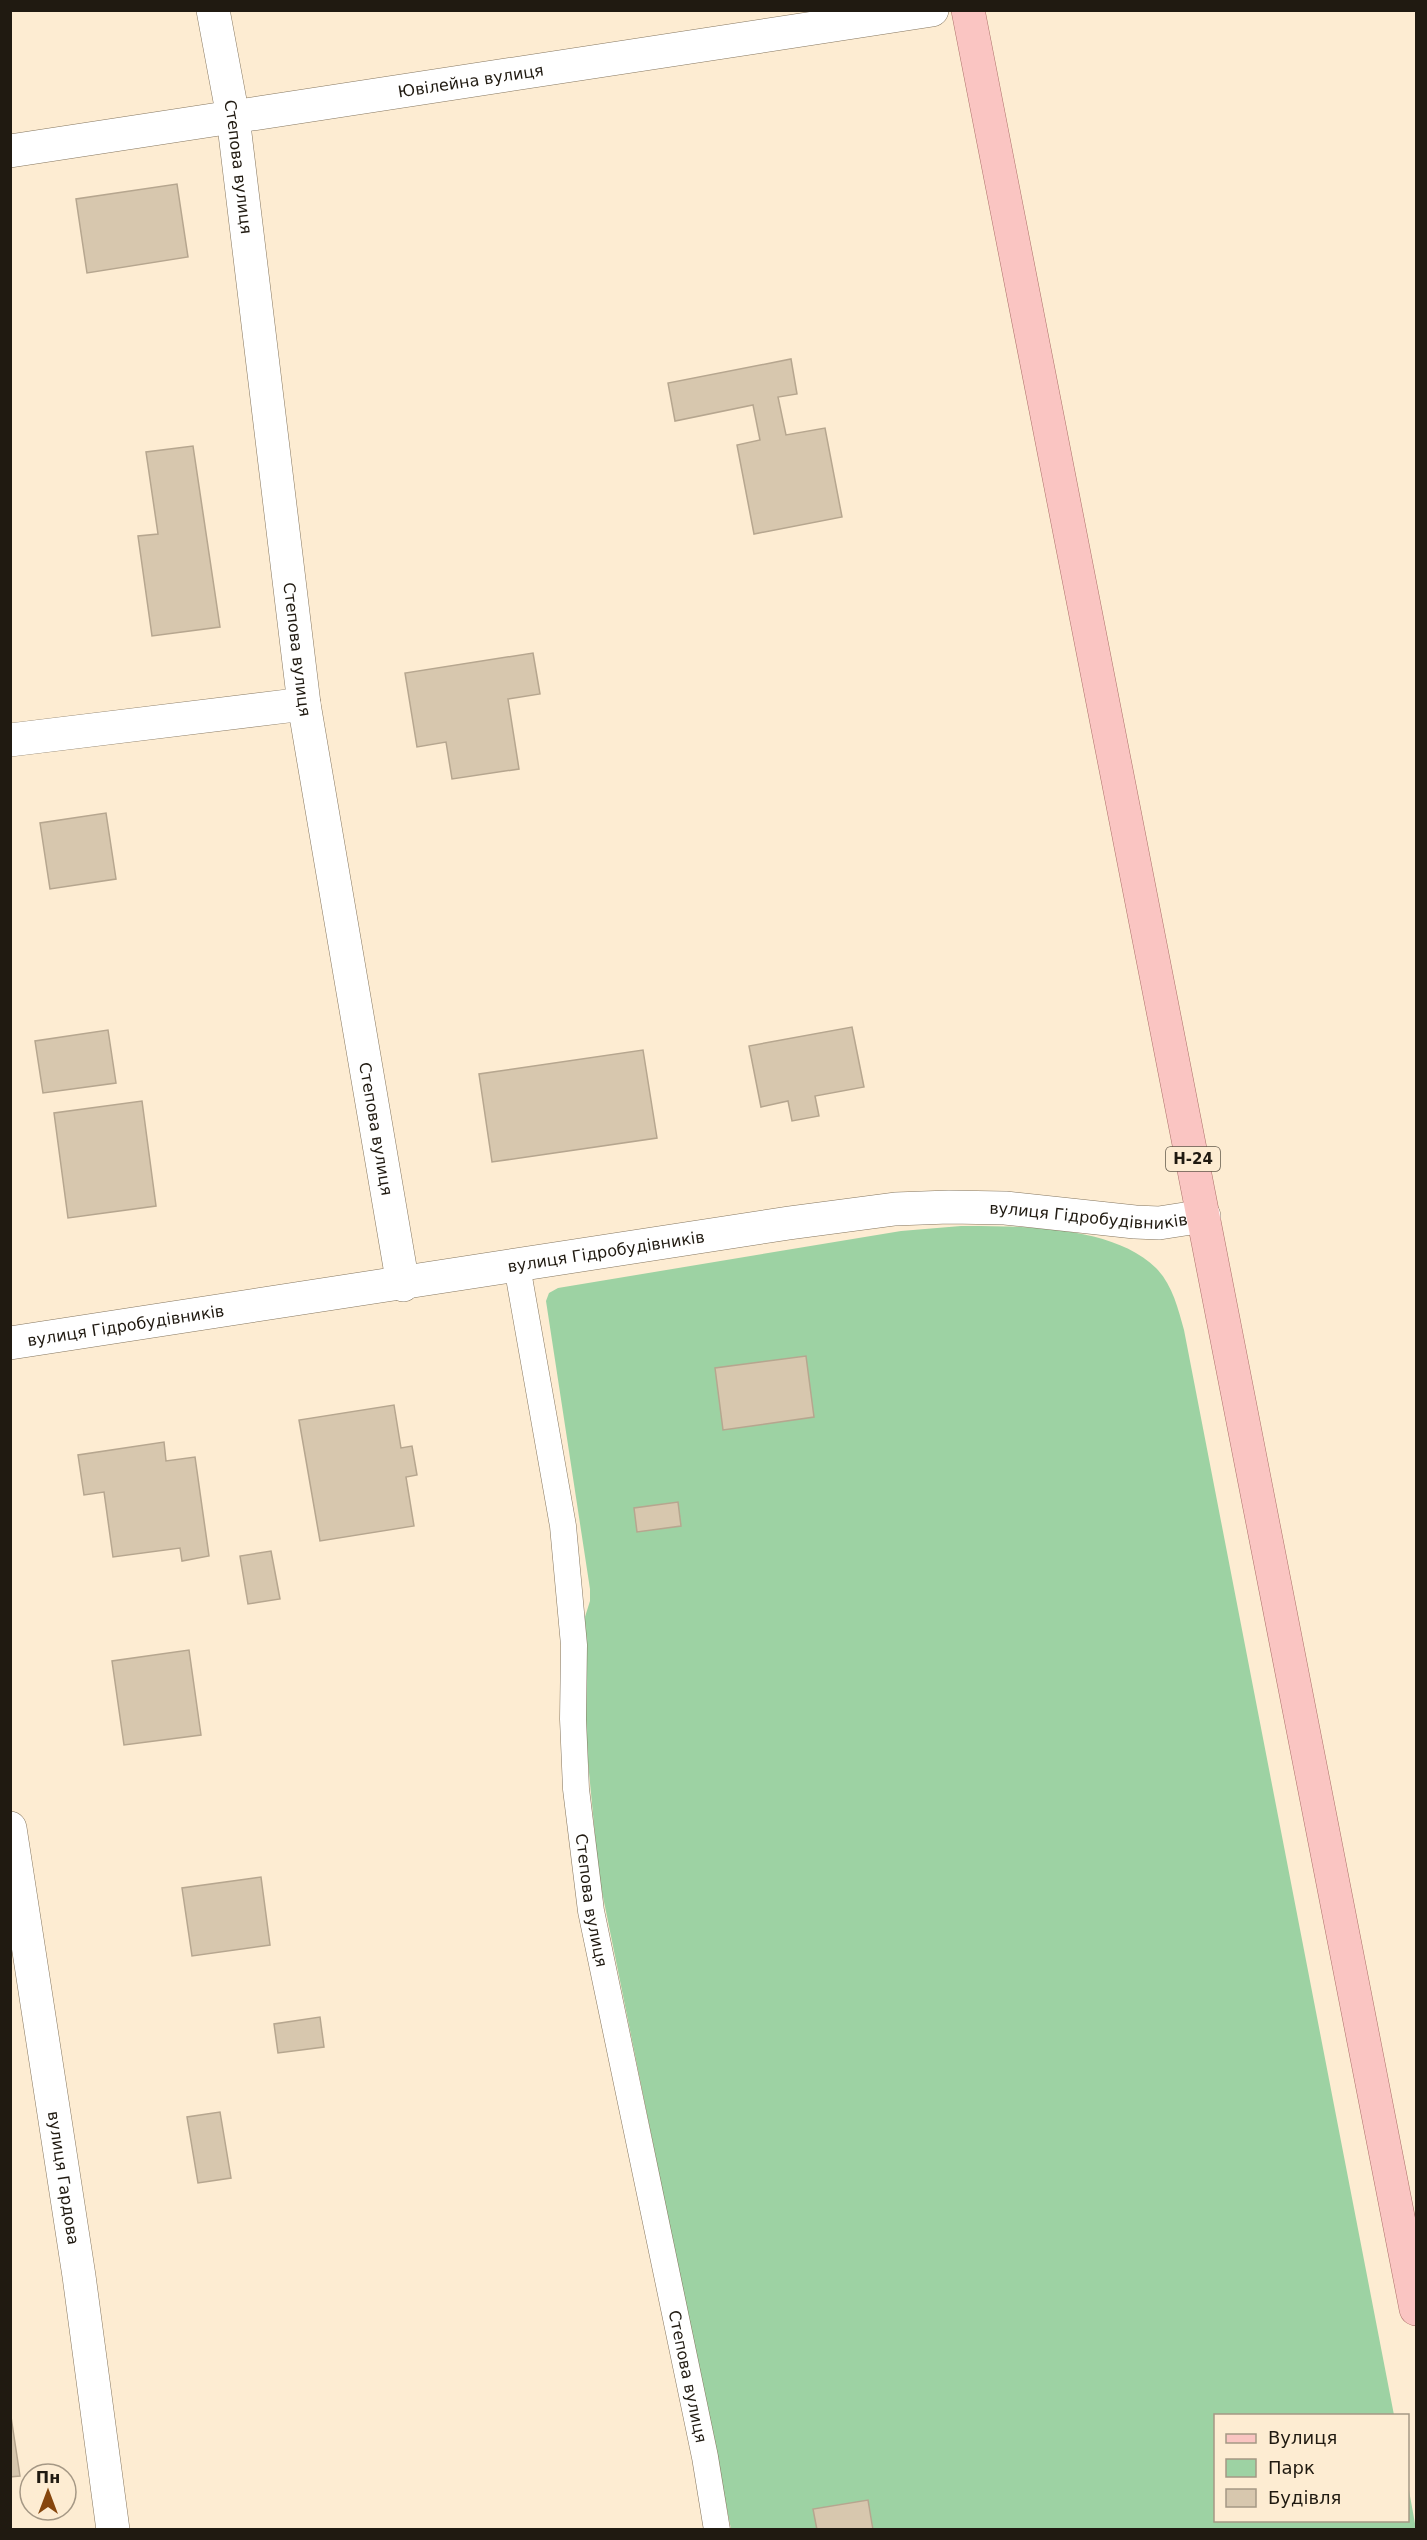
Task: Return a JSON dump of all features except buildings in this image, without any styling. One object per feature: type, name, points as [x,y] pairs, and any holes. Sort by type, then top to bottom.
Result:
[{"type":"main road","name":"Н-24","points":[[968,10],[1416,2308]]},
{"type":"street","name":"Степова вулиця","points":[[213,10],[233,117],[304,704],[404,1285]]},
{"type":"street","name":"Ювілейна вулиця","points":[[10,151],[932,10]]},
{"type":"street","points":[[10,740],[304,704]]},
{"type":"street","name":"вулиця Гідробудівників","points":[[10,1343],[404,1285],[789,1223],[895,1209],[1005,1208],[1108,1221],[1159,1223],[1204,1216]]},
{"type":"street","name":"вулиця Гардова","points":[[10,1828],[79,2276],[113,2529]]},
{"type":"lane","name":"Степова вулиця","points":[[517,1266],[566,1548],[574,1645],[573,1719],[576,1789],[591,1911],[705,2457],[717,2529]]},
{"type":"green space","points":[[961,1226],[1009,1227],[1064,1231],[1090,1236],[1115,1243],[1138,1254],[1162,1274],[1174,1297],[1184,1330],[1394,2414],[1214,2414],[1214,2522],[1409,2522],[1409,2490],[1416,2529],[731,2529],[599,1877],[584,1720],[584,1620],[590,1601],[590,1589],[546,1301],[549,1293],[558,1288],[901,1231]]}]
